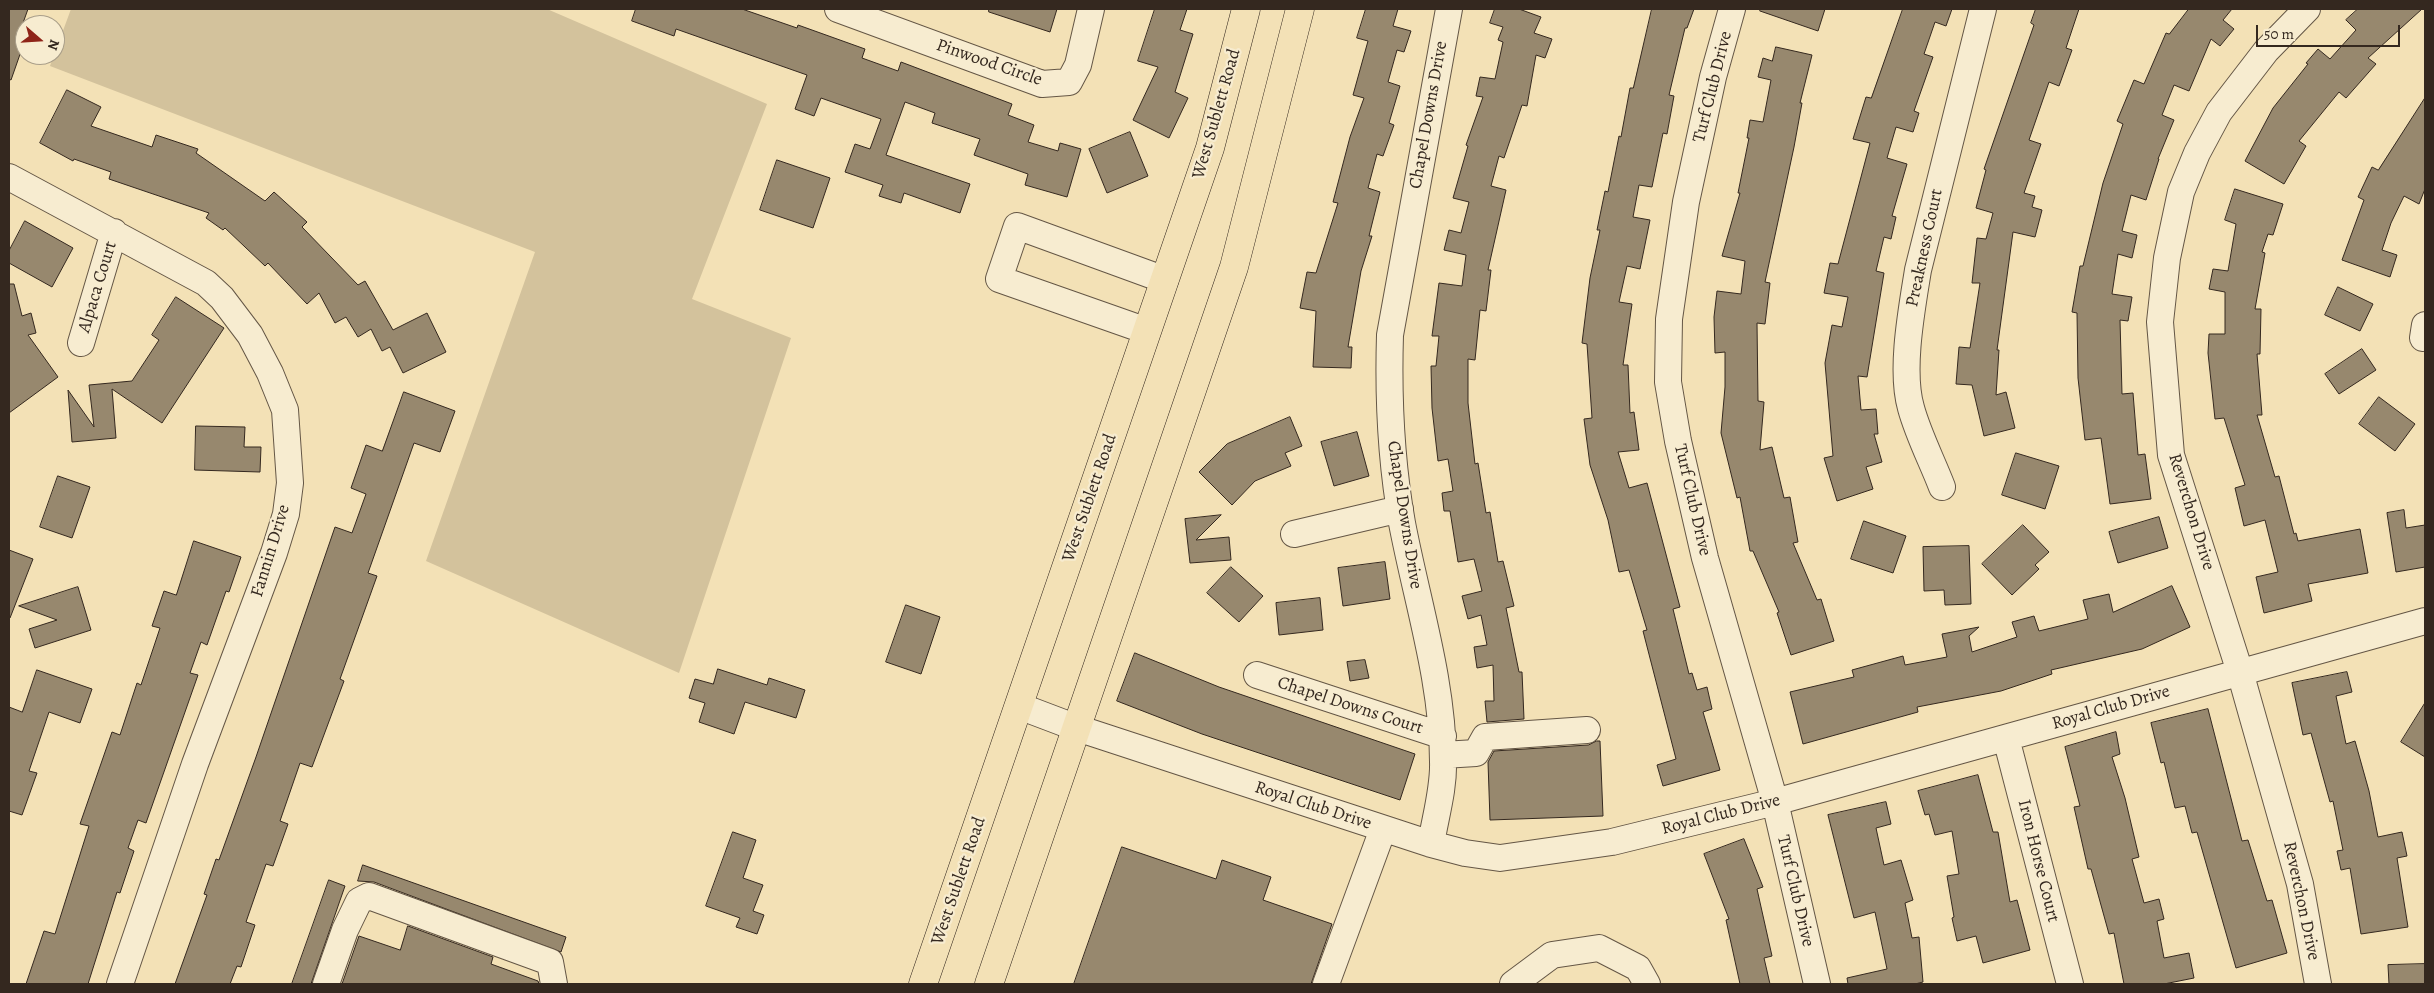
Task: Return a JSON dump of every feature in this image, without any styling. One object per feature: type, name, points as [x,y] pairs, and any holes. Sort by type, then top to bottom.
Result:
[{"type":"main road","name":"West Sublett Road","points":[[923,984],[1210,148],[1246,9]]},
{"type":"main road","points":[[989,984],[1234,268],[1300,9]]},
{"type":"street","name":"Pinwood Circle","points":[[838,9],[1042,84],[1060,84],[1069,82],[1078,65],[1091,9]]},
{"type":"street","name":"Chapel Downs Drive","points":[[1431,844],[1444,764],[1443,745],[1438,698],[1400,509],[1392,459],[1388,379],[1390,335],[1449,9]]},
{"type":"street","name":"Turf Club Drive","points":[[1732,9],[1713,77],[1686,202],[1669,319],[1668,382],[1678,441],[1705,558],[1775,802],[1816,984]]},
{"type":"street","name":"Preakness Court","points":[[1942,487],[1910,406],[1906,369],[1918,270],[1983,9]]},
{"type":"street","name":"Reverchon Drive","points":[[2307,9],[2266,51],[2219,112],[2197,153],[2181,192],[2169,248],[2160,322],[2171,454],[2240,672],[2300,884],[2318,984]]},
{"type":"street","name":"Fannin Drive","points":[[9,177],[206,283],[222,298],[250,335],[270,373],[285,410],[290,483],[286,514],[274,553],[195,764],[120,984]]},
{"type":"street","points":[[1147,331],[999,279],[1017,226],[1165,280]]},
{"type":"street","name":"Alpaca Court","points":[[81,343],[114,232]]},
{"type":"street","points":[[1294,534],[1400,509]]},
{"type":"street","name":"Royal Club Drive","points":[[1019,706],[1077,728],[1383,829],[1465,853],[1500,858],[1612,842],[1775,802],[2425,621]]},
{"type":"street","name":"Chapel Downs Court","points":[[1257,675],[1443,745],[1476,753],[1484,737],[1587,730]]},
{"type":"street","name":"Iron Horse Court","points":[[2006,738],[2070,984]]},
{"type":"street","points":[[1326,984],[1383,829]]},
{"type":"street","points":[[326,984],[355,908],[359,901],[369,896],[550,962],[554,984]]},
{"type":"street","points":[[1512,984],[1552,955],[1599,948],[1638,968],[1647,984]]},
{"type":"shaded area","points":[[71,9],[547,9],[767,104],[692,299],[791,338],[679,673],[426,561],[535,252],[50,66],[65,65],[65,25]]},
{"type":"building","points":[[9,9],[28,9],[26,15],[15,15],[16,65],[11,80],[9,79]]},
{"type":"building","points":[[636,9],[742,9],[797,28],[798,25],[865,49],[862,58],[898,71],[901,62],[1012,104],[1008,115],[1034,125],[1028,142],[1058,151],[1060,143],[1081,149],[1067,197],[1025,185],[1028,174],[974,155],[980,139],[932,123],[935,113],[905,102],[886,155],[970,184],[960,213],[904,193],[901,203],[879,196],[883,185],[845,172],[855,144],[870,149],[881,119],[821,98],[814,116],[795,109],[807,75],[676,29],[674,36],[632,21]]},
{"type":"building","points":[[989,9],[1057,9],[1050,32],[989,12]]},
{"type":"building","points":[[1155,9],[1187,9],[1180,30],[1193,34],[1175,92],[1188,98],[1169,138],[1133,120],[1158,67],[1138,61]]},
{"type":"building","points":[[1366,9],[1398,9],[1393,26],[1411,31],[1404,52],[1397,50],[1388,82],[1400,86],[1389,123],[1394,125],[1383,156],[1377,154],[1368,188],[1380,192],[1369,236],[1372,236],[1361,271],[1348,347],[1352,347],[1351,368],[1313,367],[1316,311],[1300,308],[1307,272],[1316,273],[1338,203],[1333,202],[1350,137],[1364,98],[1353,95],[1368,41],[1357,38]]},
{"type":"building","points":[[1495,9],[1519,9],[1541,17],[1534,33],[1552,39],[1545,58],[1536,55],[1527,106],[1522,105],[1504,158],[1499,156],[1491,186],[1506,190],[1488,270],[1491,270],[1486,311],[1480,310],[1475,360],[1468,359],[1468,403],[1475,464],[1478,463],[1486,513],[1490,512],[1498,562],[1503,561],[1514,606],[1506,608],[1519,672],[1522,672],[1524,719],[1487,722],[1485,701],[1494,701],[1493,665],[1477,668],[1474,647],[1487,645],[1481,615],[1468,619],[1462,596],[1482,591],[1474,559],[1458,562],[1450,511],[1444,511],[1442,493],[1453,491],[1448,459],[1438,461],[1432,408],[1431,366],[1436,366],[1439,336],[1432,336],[1439,283],[1462,286],[1466,255],[1444,250],[1449,230],[1461,233],[1469,202],[1453,198],[1468,146],[1466,145],[1483,97],[1476,96],[1480,77],[1495,79],[1503,42],[1498,40],[1503,27],[1490,23]]},
{"type":"building","points":[[1652,9],[1694,9],[1687,28],[1685,28],[1669,95],[1674,96],[1667,134],[1663,133],[1652,187],[1639,185],[1633,217],[1650,220],[1640,269],[1627,266],[1619,302],[1632,304],[1623,365],[1628,365],[1630,413],[1634,412],[1639,450],[1618,452],[1629,488],[1647,483],[1680,607],[1673,609],[1689,674],[1692,673],[1697,690],[1707,687],[1712,709],[1703,712],[1720,770],[1663,786],[1657,765],[1676,759],[1643,631],[1647,630],[1629,570],[1619,572],[1608,520],[1590,465],[1584,419],[1592,418],[1587,344],[1582,343],[1590,278],[1600,230],[1597,230],[1605,191],[1608,192],[1630,88],[1633,88]]},
{"type":"building","points":[[1761,9],[1825,9],[1818,31],[1760,11]]},
{"type":"building","points":[[1903,9],[1952,9],[1946,26],[1935,22],[1924,54],[1933,57],[1914,111],[1919,113],[1913,132],[1896,127],[1887,158],[1907,164],[1892,216],[1896,217],[1891,239],[1884,237],[1876,271],[1884,273],[1867,377],[1858,376],[1861,410],[1876,409],[1878,434],[1874,434],[1882,462],[1866,467],[1873,489],[1837,501],[1824,458],[1833,456],[1825,363],[1832,325],[1842,327],[1848,297],[1824,293],[1830,263],[1838,264],[1870,143],[1853,139],[1866,97],[1871,98]]},
{"type":"building","points":[[2036,9],[2079,9],[2066,48],[2072,50],[2059,86],[2049,82],[2029,140],[2041,144],[2024,193],[2035,196],[2032,207],[2042,210],[2035,237],[2013,232],[1997,350],[1999,350],[1996,395],[2006,392],[2015,428],[1984,436],[1972,385],[1956,384],[1959,347],[1970,348],[1980,283],[1972,283],[1977,238],[1986,239],[1993,213],[1976,208],[1986,170],[1984,169],[2034,25],[2031,23]]},
{"type":"building","points":[[2189,9],[2232,9],[2223,20],[2234,29],[2220,46],[2211,39],[2189,91],[2174,85],[2162,115],[2174,120],[2158,159],[2146,200],[2131,195],[2122,231],[2137,235],[2132,258],[2118,254],[2112,294],[2132,297],[2128,321],[2120,320],[2122,394],[2133,393],[2138,455],[2145,454],[2151,499],[2110,504],[2101,438],[2085,440],[2078,378],[2077,313],[2072,312],[2080,266],[2083,266],[2103,183],[2123,124],[2117,121],[2134,80],[2144,84],[2166,33],[2169,34]]},
{"type":"building","points":[[2358,9],[2422,9],[2368,58],[2376,64],[2346,98],[2339,92],[2299,141],[2306,146],[2284,184],[2245,161],[2273,108],[2308,64],[2306,63],[2318,49],[2330,59],[2356,30],[2346,20]]},
{"type":"building","points":[[1776,47],[1812,55],[1800,103],[1802,103],[1794,147],[1765,282],[1770,283],[1765,324],[1757,323],[1758,401],[1764,402],[1760,450],[1772,447],[1784,498],[1790,497],[1798,542],[1793,543],[1817,600],[1821,599],[1834,641],[1791,655],[1777,613],[1779,612],[1753,551],[1750,551],[1740,497],[1737,498],[1721,433],[1725,387],[1725,352],[1715,353],[1714,317],[1717,291],[1741,294],[1745,261],[1722,256],[1740,193],[1738,193],[1749,138],[1747,138],[1750,120],[1763,122],[1771,80],[1758,77],[1763,58],[1772,61]]},
{"type":"building","points":[[67,90],[101,107],[91,126],[152,147],[156,135],[198,149],[196,153],[265,201],[274,192],[307,222],[302,227],[358,285],[365,281],[393,330],[427,313],[446,352],[403,373],[390,347],[382,351],[371,329],[358,337],[346,317],[335,323],[319,293],[307,304],[268,263],[265,266],[225,228],[223,230],[206,218],[209,213],[109,179],[111,172],[74,159],[73,161],[40,143]]},
{"type":"building","points":[[2425,98],[2425,189],[2419,204],[2404,196],[2391,223],[2382,250],[2397,255],[2390,277],[2342,260],[2364,200],[2358,197],[2372,167],[2378,170]]},
{"type":"building","points":[[1130,132],[1148,176],[1107,193],[1089,149]]},
{"type":"building","points":[[777,160],[830,178],[813,228],[760,210]]},
{"type":"building","points":[[2235,189],[2283,204],[2273,235],[2268,234],[2262,252],[2265,253],[2255,309],[2261,309],[2260,354],[2257,354],[2262,415],[2257,415],[2275,477],[2279,476],[2294,534],[2296,533],[2298,541],[2360,529],[2368,573],[2308,584],[2312,601],[2264,613],[2256,577],[2278,572],[2265,520],[2244,526],[2235,488],[2245,485],[2224,418],[2215,419],[2208,353],[2209,334],[2225,334],[2225,292],[2209,289],[2213,269],[2228,271],[2236,224],[2225,220]]},
{"type":"building","points":[[25,221],[73,248],[52,287],[9,263],[9,251]]},
{"type":"building","points":[[9,284],[14,284],[22,316],[31,313],[36,333],[28,335],[58,377],[9,413]]},
{"type":"building","points":[[2338,287],[2373,304],[2360,331],[2325,315]]},
{"type":"building","points":[[176,297],[224,328],[162,423],[112,389],[116,438],[72,442],[68,390],[94,427],[89,385],[132,381],[159,340],[152,335]]},
{"type":"building","points":[[2362,349],[2376,370],[2339,394],[2325,374]]},
{"type":"building","points":[[404,392],[455,411],[440,452],[414,443],[368,573],[377,576],[340,679],[344,681],[312,767],[300,763],[280,821],[288,824],[273,866],[266,864],[246,922],[255,925],[241,967],[237,966],[230,984],[175,984],[207,895],[204,894],[216,859],[219,860],[256,757],[335,527],[352,533],[366,494],[351,488],[366,445],[382,451]]},
{"type":"building","points":[[2379,397],[2415,424],[2395,451],[2359,424]]},
{"type":"building","points":[[1290,417],[1302,446],[1285,453],[1291,466],[1255,481],[1232,505],[1199,472],[1227,444]]},
{"type":"building","points":[[196,426],[245,427],[244,447],[261,447],[260,472],[195,470]]},
{"type":"building","points":[[1357,432],[1369,476],[1334,486],[1321,442]]},
{"type":"building","points":[[2016,453],[2059,466],[2045,509],[2002,495]]},
{"type":"building","points":[[58,476],[90,487],[72,538],[40,527]]},
{"type":"building","points":[[2404,510],[2406,528],[2425,525],[2425,567],[2396,572],[2387,513]]},
{"type":"building","points":[[1221,515],[1196,540],[1229,537],[1231,560],[1190,563],[1185,519]]},
{"type":"building","points":[[2159,517],[2168,548],[2118,563],[2109,532]]},
{"type":"building","points":[[1864,521],[1906,536],[1893,573],[1851,559]]},
{"type":"building","points":[[2023,525],[2049,552],[2035,565],[2039,569],[2012,595],[1982,564]]},
{"type":"building","points":[[194,541],[241,557],[229,592],[226,591],[207,645],[201,642],[190,673],[198,675],[146,823],[138,820],[128,848],[134,851],[120,893],[117,892],[88,984],[26,984],[44,931],[55,934],[89,826],[80,824],[112,732],[120,735],[137,683],[141,685],[160,628],[152,626],[164,591],[176,595]]},
{"type":"building","points":[[1969,546],[1971,604],[1945,605],[1944,590],[1924,591],[1923,547]]},
{"type":"building","points":[[9,550],[33,559],[10,618],[9,617]]},
{"type":"building","points":[[1385,562],[1390,599],[1343,606],[1338,568]]},
{"type":"building","points":[[1231,567],[1263,596],[1239,622],[1207,593]]},
{"type":"building","points":[[2172,586],[2190,627],[2142,649],[2051,670],[2052,674],[2001,691],[1917,707],[1918,712],[1803,744],[1790,692],[1854,677],[1852,670],[1903,656],[1905,665],[1947,657],[1942,634],[1979,627],[1969,636],[1972,652],[2017,637],[2012,622],[2034,616],[2039,631],[2088,619],[2083,600],[2109,594],[2113,612]]},
{"type":"building","points":[[78,587],[91,630],[35,648],[29,629],[57,620],[19,606]]},
{"type":"building","points":[[1320,598],[1323,630],[1279,635],[1276,603]]},
{"type":"building","points":[[906,605],[940,617],[921,674],[886,662]]},
{"type":"building","points":[[1135,653],[1219,687],[1415,754],[1400,800],[1202,734],[1117,701]]},
{"type":"building","points":[[1365,660],[1369,678],[1350,681],[1347,662]]},
{"type":"building","points":[[718,669],[767,685],[769,678],[805,690],[796,718],[745,702],[734,734],[699,722],[705,703],[689,698],[695,679],[713,684]]},
{"type":"building","points":[[37,670],[92,689],[80,723],[49,712],[29,771],[37,773],[22,815],[9,811],[9,707],[22,712]]},
{"type":"building","points":[[2347,672],[2352,692],[2336,696],[2346,744],[2355,741],[2369,791],[2378,837],[2402,832],[2407,856],[2397,858],[2408,927],[2361,934],[2350,868],[2341,870],[2337,851],[2343,850],[2333,801],[2330,802],[2311,733],[2303,735],[2292,683]]},
{"type":"building","points":[[2425,703],[2425,757],[2401,742]]},
{"type":"building","points":[[2208,709],[2242,841],[2248,840],[2267,901],[2272,900],[2287,953],[2236,968],[2197,832],[2192,833],[2185,806],[2175,808],[2164,762],[2161,763],[2151,723]]},
{"type":"building","points":[[2116,732],[2120,754],[2112,757],[2125,798],[2139,857],[2132,859],[2144,903],[2159,899],[2164,919],[2157,921],[2164,958],[2189,953],[2194,978],[2164,984],[2124,984],[2114,933],[2109,934],[2091,869],[2088,869],[2074,807],[2080,806],[2065,747]]},
{"type":"building","points":[[1600,741],[1603,816],[1490,820],[1488,762],[1494,751],[1588,745]]},
{"type":"building","points":[[1978,775],[1993,832],[1998,832],[2010,902],[2017,900],[2030,950],[1983,963],[1976,936],[1957,941],[1947,876],[1959,874],[1952,831],[1935,835],[1929,814],[1925,815],[1918,791]]},
{"type":"building","points":[[1886,802],[1891,824],[1876,828],[1884,865],[1901,860],[1913,900],[1905,903],[1912,938],[1919,937],[1923,982],[1915,984],[1848,984],[1847,978],[1887,969],[1875,912],[1854,918],[1828,815]]},
{"type":"building","points":[[733,832],[756,840],[743,878],[763,885],[753,911],[764,915],[757,934],[736,927],[740,918],[706,906]]},
{"type":"building","points":[[1744,839],[1763,887],[1757,889],[1772,956],[1764,958],[1770,984],[1740,984],[1726,920],[1729,919],[1704,854]]},
{"type":"building","points":[[1122,847],[1216,879],[1222,860],[1271,877],[1263,900],[1332,924],[1311,984],[1074,984]]},
{"type":"building","points":[[363,865],[566,937],[561,952],[374,882],[358,881]]},
{"type":"building","points":[[329,880],[345,886],[311,984],[292,984]]},
{"type":"building","points":[[408,926],[493,957],[491,964],[538,981],[539,984],[342,984],[359,936],[400,950]]},
{"type":"building","points":[[2425,964],[2425,984],[2389,984],[2388,965]]}]
